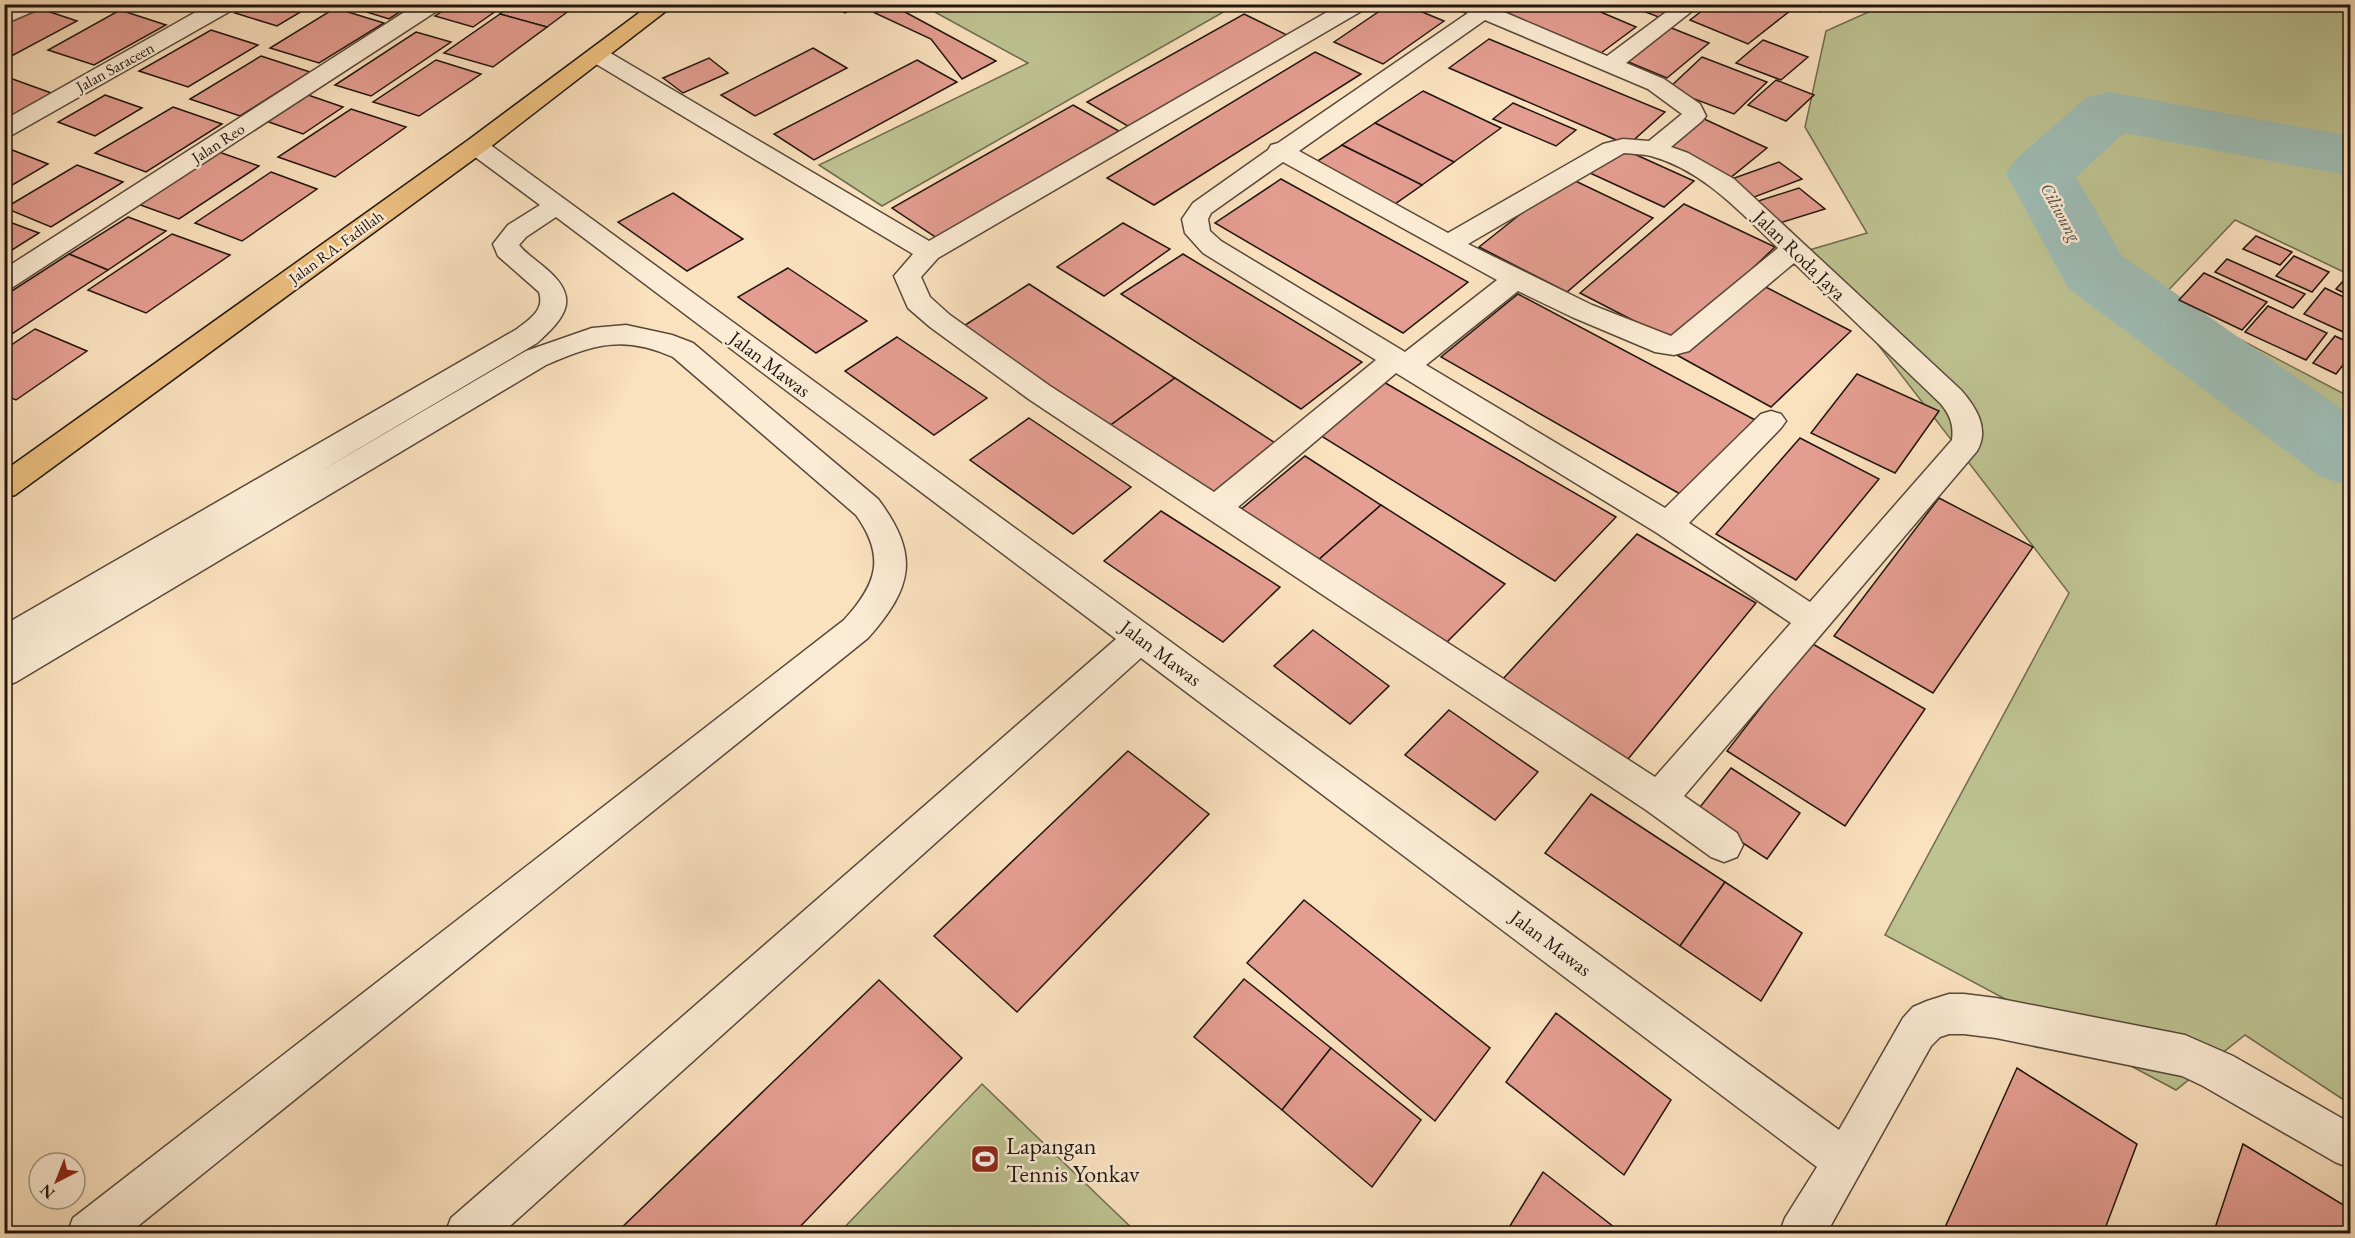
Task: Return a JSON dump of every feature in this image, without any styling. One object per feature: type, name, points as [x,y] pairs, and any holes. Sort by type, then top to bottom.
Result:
[{"type":"main road","name":"Jalan RA. Fadillah","points":[[4,488],[599,56],[665,4]]},
{"type":"street","points":[[4,18],[30,4]]},
{"type":"street","name":"Jalan Saraceen","points":[[4,130],[226,4]]},
{"type":"street","name":"Jalan Reo","points":[[4,280],[432,4]]},
{"type":"street","points":[[1357,4],[929,252],[907,276],[918,302],[940,321],[1040,393],[1659,799],[1724,845]]},
{"type":"street","points":[[1609,65],[1691,4]]},
{"type":"street","points":[[1654,149],[1694,116],[1692,109],[1656,84],[1474,8],[1202,208],[1195,219],[1198,233],[1212,247],[1668,525],[1814,621]]},
{"type":"street","points":[[599,56],[929,252]]},
{"type":"street","name":"Jalan Mawas","points":[[476,146],[1845,1161]]},
{"type":"street","name":"Jalan Roda Jaya","points":[[1449,244],[1612,148],[1623,146],[1654,149],[1679,158],[1725,183],[1938,384],[1956,402],[1966,418],[1970,430],[1967,444],[1659,799]]},
{"type":"street","points":[[1280,150],[1449,244],[1582,311],[1660,344],[1674,346],[1794,249]]},
{"type":"street","points":[[4,642],[527,336],[542,325],[553,312],[557,302],[554,291],[507,250],[506,244],[517,231],[556,206]]},
{"type":"street","points":[[1216,508],[1401,362],[1517,278]]},
{"type":"street","points":[[4,672],[536,358],[585,339],[611,334],[637,333],[663,340],[683,350],[867,507],[881,523],[888,543],[889,582],[872,612],[855,629],[111,1219],[89,1233]]},
{"type":"street","points":[[1668,525],[1771,421]]},
{"type":"street","points":[[467,1233],[1140,638]]},
{"type":"street","points":[[1801,1233],[1845,1161],[1917,1032],[1927,1020],[1949,1014],[1996,1018],[2185,1056],[2218,1071],[2350,1147]]},
{"type":"green space","points":[[1216,4],[1227,10],[882,206],[819,165],[1028,63],[922,5]]},
{"type":"green space","points":[[1884,5],[2350,5],[2350,275],[2235,220],[2161,298],[2350,397],[2350,1104],[2245,1035],[2176,1090],[1885,935],[2069,593],[1806,251],[1867,233],[1805,127],[1826,31]]},
{"type":"green space","name":"Lapangan Tennis Yonkav","points":[[982,1084],[1137,1233],[839,1233]]},
{"type":"building","points":[[174,4],[207,4],[195,11]]},
{"type":"building","points":[[249,4],[314,4],[277,26],[235,13]]},
{"type":"building","points":[[341,4],[412,4],[389,19]]},
{"type":"building","points":[[453,4],[506,4],[473,27],[435,16]]},
{"type":"building","points":[[513,4],[578,4],[547,27],[500,14]]},
{"type":"building","points":[[828,4],[862,4],[845,13]]},
{"type":"building","points":[[1390,4],[1403,4],[1444,21],[1383,64],[1334,42]]},
{"type":"building","points":[[1486,4],[1582,4],[1636,27],[1601,53]]},
{"type":"building","points":[[1625,4],[1678,4],[1661,18]]},
{"type":"building","points":[[1711,4],[1787,4],[1795,7],[1748,44],[1690,20]]},
{"type":"building","points":[[1802,4],[1832,4],[1820,12]]},
{"type":"building","points":[[892,5],[996,61],[962,79],[931,39],[875,13]]},
{"type":"building","points":[[35,7],[77,21],[4,60],[4,23]]},
{"type":"building","points":[[335,8],[384,23],[319,63],[270,48]]},
{"type":"building","points":[[120,10],[166,25],[94,65],[48,50]]},
{"type":"building","points":[[500,14],[547,27],[493,67],[444,53]]},
{"type":"building","points":[[1244,14],[1289,36],[1131,128],[1087,102]]},
{"type":"building","points":[[1669,27],[1709,43],[1667,78],[1626,61]]},
{"type":"building","points":[[211,30],[258,45],[188,87],[139,71]]},
{"type":"building","points":[[416,32],[451,42],[371,96],[335,85]]},
{"type":"building","points":[[1489,39],[1665,112],[1628,145],[1449,68]]},
{"type":"building","points":[[1763,40],[1808,57],[1781,80],[1736,63]]},
{"type":"building","points":[[813,48],[847,68],[755,116],[721,95]]},
{"type":"building","points":[[1315,52],[1361,74],[1154,205],[1107,178]]},
{"type":"building","points":[[261,56],[310,72],[240,116],[190,99]]},
{"type":"building","points":[[1702,57],[1767,82],[1734,114],[1668,89]]},
{"type":"building","points":[[709,58],[728,73],[683,93],[663,78]]},
{"type":"building","points":[[436,60],[481,74],[419,116],[373,102]]},
{"type":"building","points":[[917,60],[957,82],[814,160],[774,134]]},
{"type":"building","points":[[7,77],[54,94],[4,122],[4,79]]},
{"type":"building","points":[[1776,80],[1814,95],[1786,121],[1748,105]]},
{"type":"building","points":[[1423,91],[1501,128],[1454,162],[1375,123]]},
{"type":"building","points":[[105,95],[142,108],[95,136],[58,122]]},
{"type":"building","points":[[308,95],[343,107],[303,134],[266,121]]},
{"type":"building","points":[[1513,103],[1576,130],[1556,146],[1493,119]]},
{"type":"building","points":[[1073,105],[1119,131],[937,238],[892,208]]},
{"type":"building","points":[[173,107],[222,124],[146,172],[95,153]]},
{"type":"building","points":[[351,109],[406,127],[335,177],[278,157]]},
{"type":"building","points":[[1702,118],[1767,148],[1730,178],[1664,147]]},
{"type":"building","points":[[1375,123],[1454,162],[1422,185],[1342,145]]},
{"type":"building","points":[[1342,145],[1422,185],[1392,206],[1313,164]]},
{"type":"building","points":[[7,148],[48,164],[4,190],[4,149]]},
{"type":"building","points":[[1621,148],[1694,181],[1664,207],[1590,173]]},
{"type":"building","points":[[216,151],[259,166],[179,219],[135,203]]},
{"type":"building","points":[[1779,162],[1802,179],[1749,199],[1726,181]]},
{"type":"building","points":[[77,165],[123,182],[51,227],[5,208]]},
{"type":"building","points":[[271,172],[317,189],[242,241],[195,223]]},
{"type":"building","points":[[1567,177],[1653,218],[1567,292],[1479,247]]},
{"type":"building","points":[[1281,179],[1468,282],[1403,333],[1215,223]]},
{"type":"building","points":[[1799,188],[1825,209],[1773,225],[1749,204]]},
{"type":"building","points":[[673,193],[743,239],[687,271],[618,222]]},
{"type":"building","points":[[1684,204],[1775,247],[1675,342],[1580,293]]},
{"type":"building","points":[[128,217],[166,231],[108,270],[69,254]]},
{"type":"building","points":[[4,220],[39,233],[4,255]]},
{"type":"building","points":[[1123,223],[1170,249],[1104,296],[1057,267]]},
{"type":"building","points":[[172,234],[230,255],[146,313],[88,290]]},
{"type":"building","points":[[2256,236],[2292,252],[2280,265],[2243,249]]},
{"type":"building","points":[[69,254],[108,270],[4,339],[4,296]]},
{"type":"building","points":[[1183,254],[1362,362],[1301,409],[1121,294]]},
{"type":"building","points":[[2294,256],[2329,272],[2312,292],[2276,276]]},
{"type":"building","points":[[2227,259],[2305,294],[2293,308],[2215,272]]},
{"type":"building","points":[[788,268],[867,321],[816,353],[738,297]]},
{"type":"building","points":[[2204,273],[2267,302],[2242,330],[2179,300]]},
{"type":"building","points":[[2345,279],[2350,281],[2350,296],[2336,289]]},
{"type":"building","points":[[1758,283],[1851,331],[1771,407],[1675,354]]},
{"type":"building","points":[[1029,284],[1175,378],[1108,427],[962,327]]},
{"type":"building","points":[[2325,288],[2350,300],[2350,335],[2304,314]]},
{"type":"building","points":[[1518,294],[1759,422],[1687,498],[1441,357]]},
{"type":"building","points":[[2268,306],[2327,333],[2306,360],[2245,332]]},
{"type":"building","points":[[35,329],[87,351],[16,400],[4,395],[4,350]]},
{"type":"building","points":[[2335,336],[2350,343],[2350,356],[2336,374],[2313,363]]},
{"type":"building","points":[[897,337],[987,398],[934,435],[845,371]]},
{"type":"building","points":[[1857,374],[1939,411],[1895,473],[1811,433]]},
{"type":"building","points":[[1175,378],[1280,446],[1214,499],[1108,427]]},
{"type":"building","points":[[1382,381],[1616,517],[1555,581],[1318,434]]},
{"type":"building","points":[[1029,418],[1131,487],[1073,534],[970,460]]},
{"type":"building","points":[[1800,438],[1879,479],[1796,580],[1716,534]]},
{"type":"building","points":[[1305,456],[1381,505],[1316,562],[1240,510]]},
{"type":"building","points":[[1939,498],[2033,547],[1933,693],[1834,636]]},
{"type":"building","points":[[1381,505],[1505,584],[1441,648],[1316,562]]},
{"type":"building","points":[[1161,511],[1280,587],[1223,642],[1104,561]]},
{"type":"building","points":[[1637,534],[1756,603],[1624,764],[1501,681]]},
{"type":"building","points":[[1313,630],[1389,686],[1350,724],[1274,666]]},
{"type":"building","points":[[1811,643],[1925,709],[1845,826],[1727,751]]},
{"type":"building","points":[[1449,710],[1538,772],[1495,820],[1405,755]]},
{"type":"building","points":[[1128,751],[1209,814],[1017,1012],[934,936]]},
{"type":"building","points":[[1731,768],[1800,813],[1767,859],[1696,812]]},
{"type":"building","points":[[1591,794],[1725,882],[1680,946],[1545,853]]},
{"type":"building","points":[[1725,882],[1802,933],[1761,1001],[1680,946]]},
{"type":"building","points":[[1304,900],[1490,1048],[1435,1121],[1247,963]]},
{"type":"building","points":[[1244,979],[1331,1048],[1282,1110],[1194,1037]]},
{"type":"building","points":[[879,980],[962,1058],[793,1234],[615,1234]]},
{"type":"building","points":[[1556,1013],[1671,1100],[1624,1175],[1506,1082]]},
{"type":"building","points":[[1331,1048],[1421,1120],[1372,1187],[1282,1110]]},
{"type":"building","points":[[2017,1068],[2137,1144],[2103,1234],[1942,1234]]},
{"type":"building","points":[[2243,1144],[2350,1209],[2350,1234],[2213,1234]]},
{"type":"building","points":[[1543,1172],[1623,1234],[1505,1234]]},
{"type":"waterway","name":"Ciliwung","points":[[2350,156],[2110,111],[2040,173],[2094,271],[2350,456]]},
{"type":"place","name":"Lapangan Tennis Yonkav","points":[[985,1159]]}]
